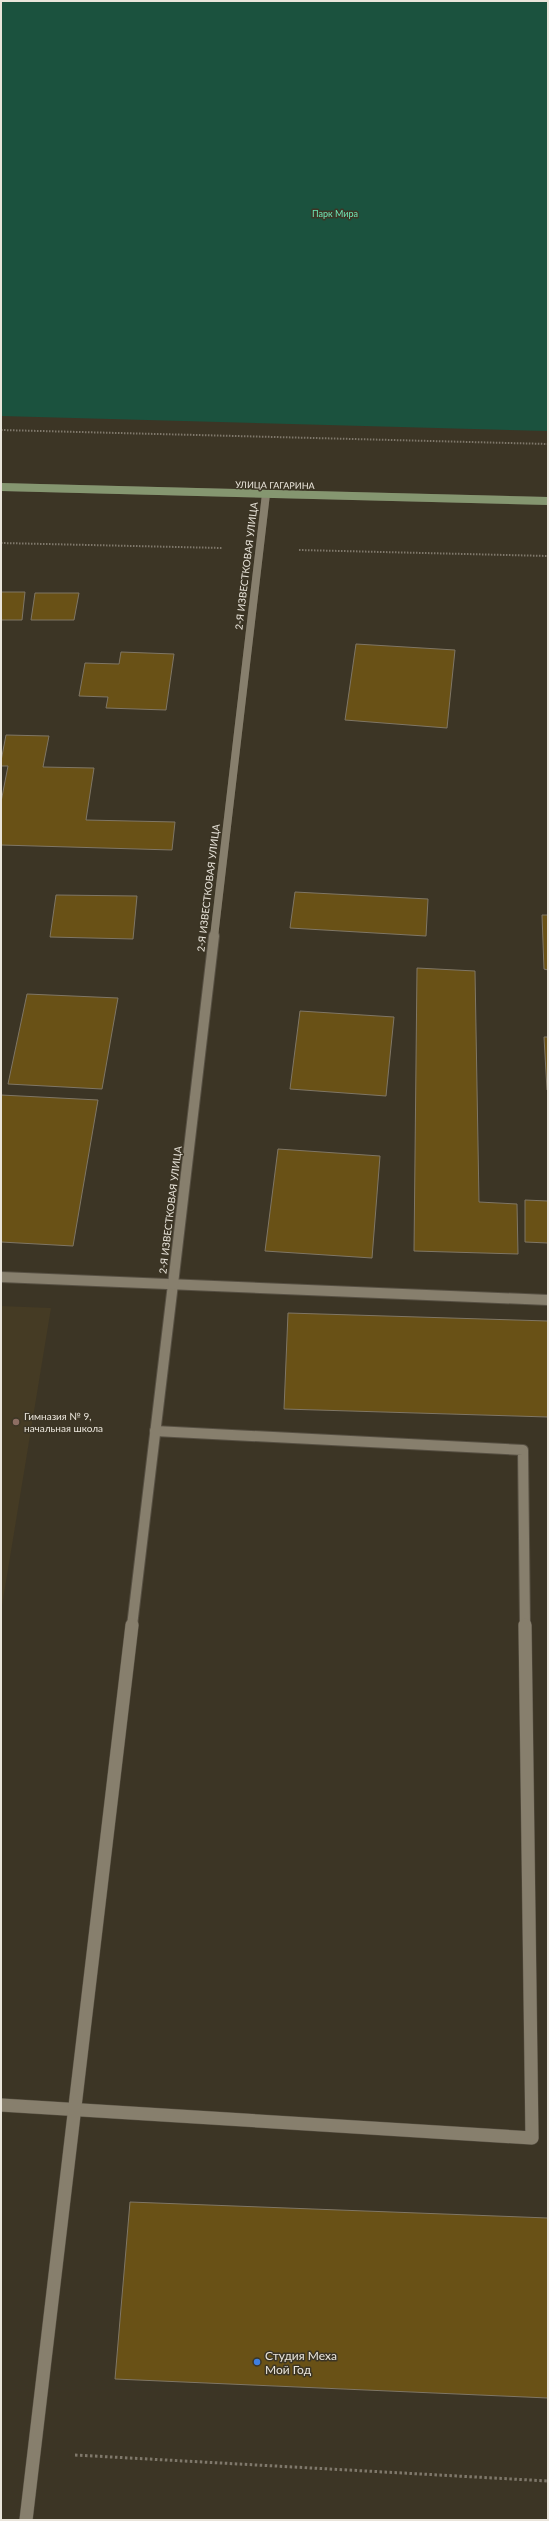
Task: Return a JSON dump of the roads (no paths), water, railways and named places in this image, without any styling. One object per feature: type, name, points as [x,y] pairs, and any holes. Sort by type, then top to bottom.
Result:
[{"type":"street","name":"УЛИЦА ГАГАРИНА","points":[[1,487],[548,501]]},
{"type":"street","name":"2-Я ИЗВЕСТКОВАЯ УЛИЦА","points":[[26,2520],[266,494]]},
{"type":"street","points":[[1,1277],[548,1300]]},
{"type":"street","points":[[1,2105],[532,2138],[523,1450],[155,1431]]},
{"type":"place","name":"Гимназия № 9, начальная школа","points":[[16,1422]]},
{"type":"place","name":"Студия Меха Мой Год","points":[[257,2362]]},
{"type":"park label","name":"Парк Мира","points":[[335,213]]}]
